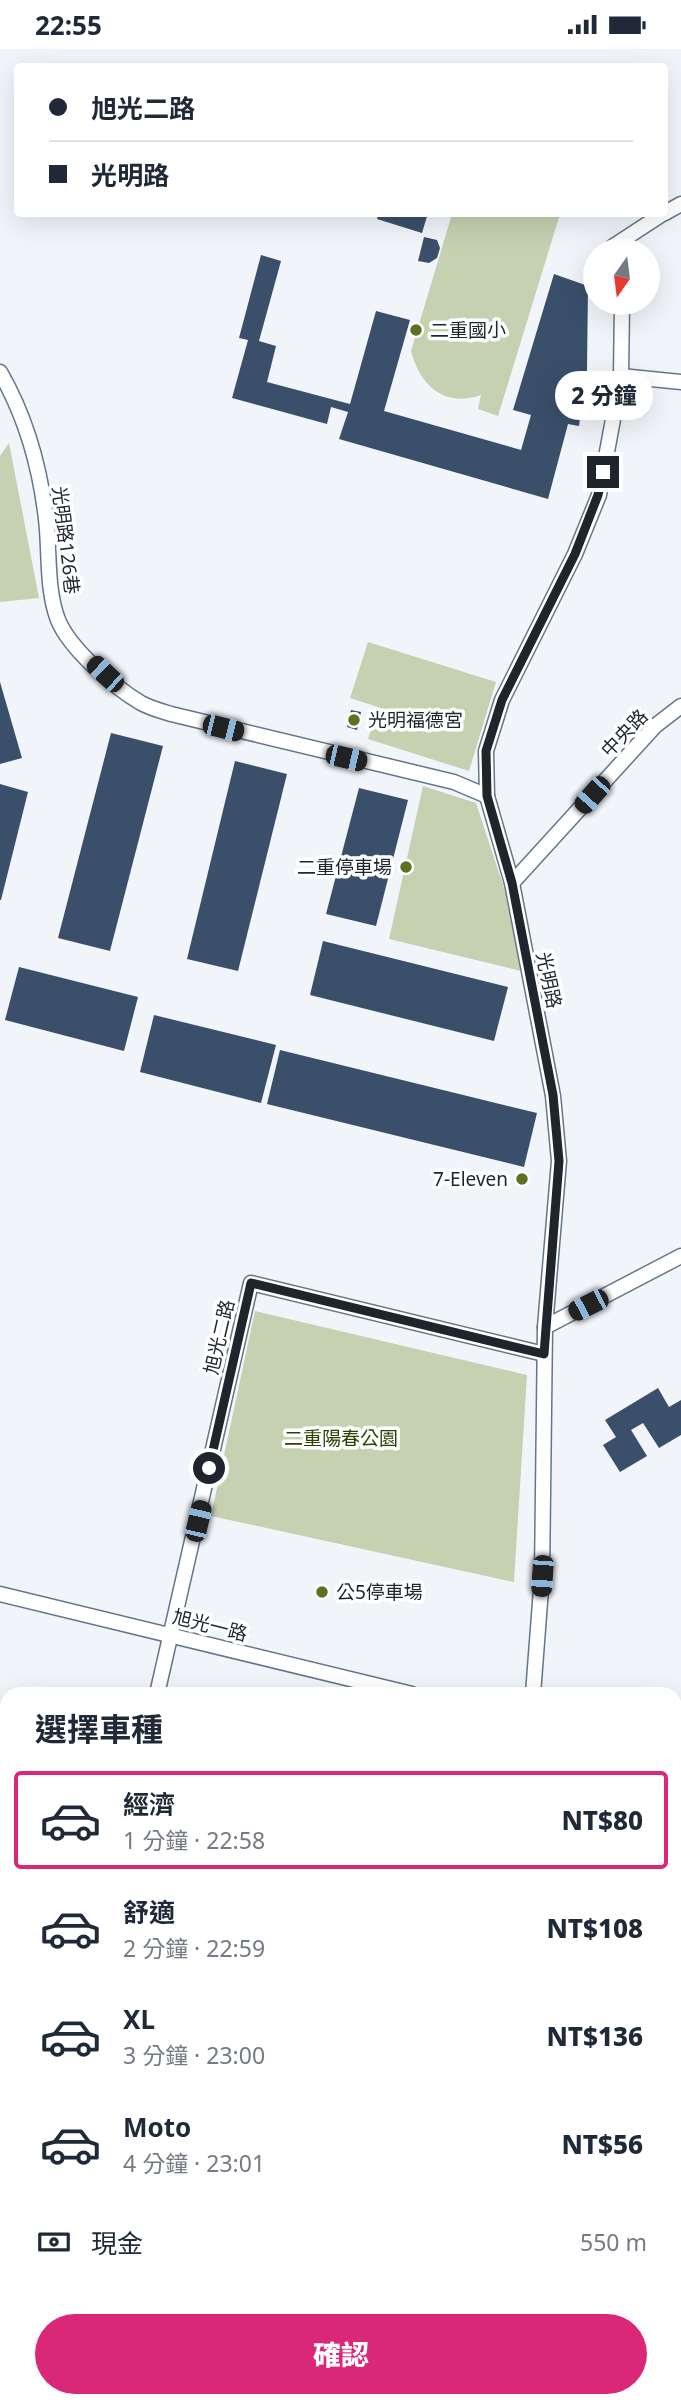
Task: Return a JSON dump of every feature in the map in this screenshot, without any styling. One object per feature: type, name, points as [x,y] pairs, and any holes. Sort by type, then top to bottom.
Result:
[{"type":"street","points":[[627,238],[658,217]]},
{"type":"street","name":"光明路","points":[[534,1687],[542,1576],[545,1327],[558,1150],[553,1095],[512,883],[487,796],[486,751],[502,700],[575,554],[598,495],[621,376],[622,315]]},
{"type":"street","name":"光明路126巷","points":[[0,372],[12,392],[34,450],[46,519],[49,580],[58,620],[72,643],[105,674],[141,703],[171,714],[454,782],[487,796]]},
{"type":"street","points":[[621,376],[681,382]]},
{"type":"street","name":"中央路","points":[[512,883],[654,726],[681,706]]},
{"type":"street","points":[[545,1327],[681,1257]]},
{"type":"street","name":"旭光二路","points":[[159,1687],[251,1283],[544,1354]]},
{"type":"street","name":"旭光一路","points":[[0,1594],[383,1687]]},
{"type":"green space","points":[[451,217],[559,217],[498,416],[478,409],[481,395],[456,399],[436,391],[421,374],[411,351]]},
{"type":"green space","points":[[9,443],[39,598],[0,602],[0,456]]},
{"type":"green space","points":[[368,642],[496,682],[469,771],[368,739],[378,707],[350,698]]},
{"type":"green space","points":[[423,786],[476,803],[505,891],[521,971],[389,939]]},
{"type":"green space","name":"二重陽春公園","points":[[255,1311],[527,1375],[514,1582],[211,1516]]},
{"type":"building","points":[[378,217],[427,217],[422,233],[377,219]]},
{"type":"building","points":[[424,237],[437,240],[440,248],[437,258],[429,263],[418,261]]},
{"type":"building","points":[[261,255],[281,261],[259,341],[276,346],[267,382],[350,404],[376,311],[410,320],[384,411],[521,450],[531,415],[513,410],[554,274],[583,284],[583,315],[588,315],[587,370],[579,426],[568,424],[548,499],[339,439],[348,412],[331,407],[327,424],[232,398],[248,340],[239,338]]},
{"type":"building","points":[[0,682],[22,758],[0,764]]},
{"type":"building","name":"光明福德宮","points":[[351,710],[361,712],[357,730],[347,727]]},
{"type":"building","points":[[111,733],[163,746],[110,951],[58,938]]},
{"type":"building","points":[[235,761],[287,774],[238,971],[187,959]]},
{"type":"building","points":[[0,784],[28,792],[1,900],[0,900]]},
{"type":"building","points":[[359,788],[408,800],[376,926],[326,914]]},
{"type":"building","points":[[323,941],[508,987],[494,1041],[310,995]]},
{"type":"building","points":[[19,967],[138,997],[124,1051],[5,1020]]},
{"type":"building","points":[[154,1015],[276,1045],[261,1103],[140,1072]]},
{"type":"building","points":[[280,1050],[537,1113],[524,1167],[267,1104]]},
{"type":"building","points":[[658,1388],[669,1407],[681,1400],[681,1435],[659,1448],[643,1423],[631,1430],[647,1456],[620,1472],[603,1445],[616,1437],[605,1420]]},
{"type":"place","name":"二重國小","points":[[416,330]]},
{"type":"place","name":"光明福德宮","points":[[354,720]]},
{"type":"place","name":"二重停車場","points":[[406,867]]},
{"type":"place","name":"7-Eleven","points":[[522,1179]]},
{"type":"place","name":"公5停車場","points":[[322,1592]]},
{"type":"route","points":[[209,1468],[251,1283],[544,1354],[559,1161],[553,1095],[512,883],[487,796],[486,751],[502,700],[575,554],[598,495],[603,472]]}]
